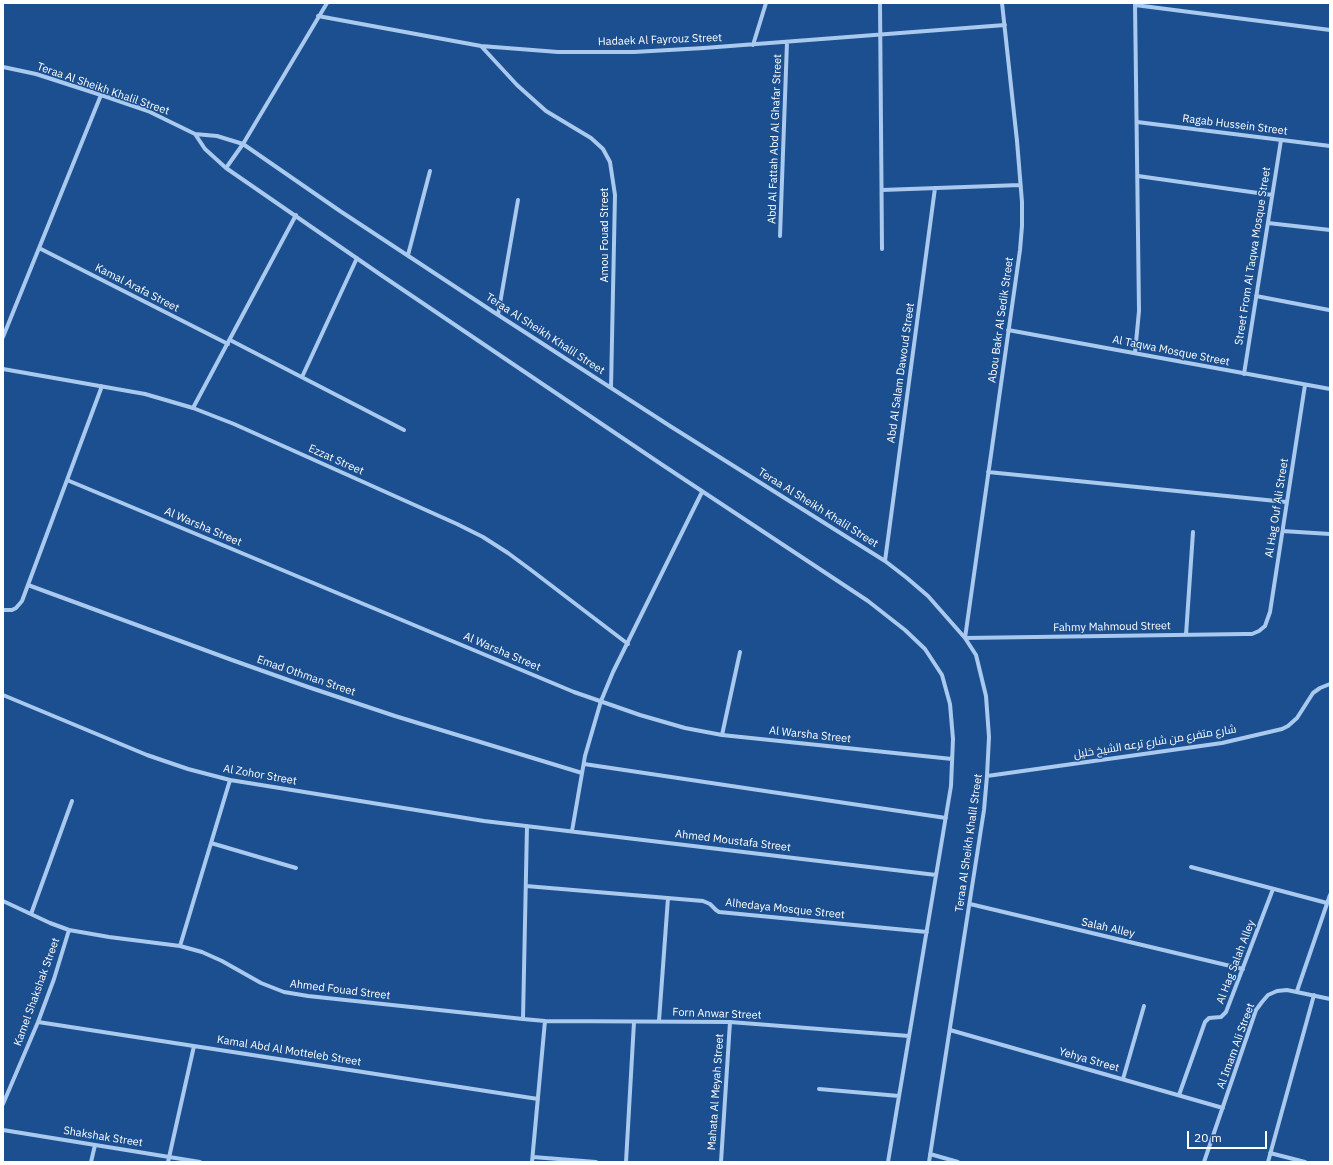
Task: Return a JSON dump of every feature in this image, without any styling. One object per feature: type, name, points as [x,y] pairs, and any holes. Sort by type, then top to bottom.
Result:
[{"type":"street","points":[[226,168],[243,144],[327,3]]},
{"type":"street","points":[[754,45],[766,3]]},
{"type":"street","points":[[880,3],[882,249]]},
{"type":"street","name":"Abou Bakr Al Sedik Street","points":[[965,638],[1020,250],[1022,202],[1002,3]]},
{"type":"street","points":[[1135,354],[1139,311],[1135,4],[1330,30]]},
{"type":"street","name":"Hadaek Al Fayrouz Street","points":[[318,16],[481,46],[558,52],[634,52],[754,45],[1005,25]]},
{"type":"street","name":"Abd Al Fattah Abd Al Ghafar Street","points":[[780,236],[787,42]]},
{"type":"street","name":"Amou Fouad Street","points":[[481,46],[517,85],[546,111],[591,138],[603,149],[610,162],[615,195],[611,388]]},
{"type":"street","name":"Teraa Al Sheikh Khalil Street","points":[[3,67],[36,74],[148,111],[195,134],[217,136],[243,144],[498,315],[885,562],[908,578],[928,596],[965,638],[976,656],[986,696],[989,737],[987,776],[984,810],[970,904],[929,1162]]},
{"type":"street","points":[[3,337],[101,95]]},
{"type":"street","name":"Ragab Hussein Street","points":[[1137,122],[1330,146]]},
{"type":"street","name":"Teraa Al Sheikh Khalil Street","points":[[195,134],[205,149],[226,168],[702,492],[868,601],[905,630],[925,649],[942,675],[950,704],[953,739],[951,786],[888,1162]]},
{"type":"street","name":"Street From Al Taqwa Mosque Street","points":[[1244,374],[1281,140]]},
{"type":"street","points":[[408,255],[430,171]]},
{"type":"street","points":[[1138,176],[1272,195]]},
{"type":"street","points":[[882,190],[1020,185]]},
{"type":"street","name":"Abd Al Salam Dawoud Street","points":[[885,562],[935,188]]},
{"type":"street","points":[[498,315],[518,200]]},
{"type":"street","points":[[193,408],[296,215]]},
{"type":"street","points":[[1268,222],[1330,230]]},
{"type":"street","name":"Kamal Arafa Street","points":[[39,248],[302,377],[404,430]]},
{"type":"street","points":[[302,377],[357,258]]},
{"type":"street","points":[[1256,296],[1329,310]]},
{"type":"street","name":"Al Taqwa Mosque Street","points":[[1008,330],[1330,389]]},
{"type":"street","name":"Ezzat Street","points":[[3,369],[145,394],[193,408],[234,424],[483,537],[526,566],[628,644]]},
{"type":"street","name":"Al Hag Ouf Ali Street","points":[[1259,631],[1265,626],[1268,619],[1305,385]]},
{"type":"street","points":[[3,610],[12,610],[20,605],[102,386]]},
{"type":"street","points":[[988,472],[1286,502]]},
{"type":"street","name":"Al Warsha Street","points":[[67,480],[567,688],[640,715],[685,728],[722,735],[952,759]]},
{"type":"street","points":[[572,831],[582,773],[592,728],[601,701],[613,672],[702,492]]},
{"type":"street","points":[[1282,531],[1330,534]]},
{"type":"street","points":[[1186,635],[1193,532]]},
{"type":"street","name":"Emad Othman Street","points":[[28,585],[308,687],[395,716],[582,773]]},
{"type":"street","name":"Fahmy Mahmoud Street","points":[[965,638],[1252,634],[1259,631]]},
{"type":"street","points":[[722,735],[740,652]]},
{"type":"street","name":"شارع متفرع من شارع ترعه الشيخ خليل","points":[[987,776],[1222,743],[1282,728],[1288,726],[1297,718],[1313,693],[1330,684]]},
{"type":"street","name":"Al Zohor Street","points":[[3,695],[147,755],[188,769],[230,780],[476,820],[527,826]]},
{"type":"street","points":[[584,764],[946,818]]},
{"type":"street","points":[[180,946],[230,780]]},
{"type":"street","points":[[31,914],[72,801]]},
{"type":"street","points":[[523,1019],[527,826]]},
{"type":"street","name":"Ahmed Moustafa Street","points":[[527,826],[936,875]]},
{"type":"street","points":[[211,843],[296,868]]},
{"type":"street","points":[[1191,867],[1327,903]]},
{"type":"street","name":"Alhedaya Mosque Street","points":[[526,886],[707,902],[716,910],[725,912],[927,932]]},
{"type":"street","name":"Al Hag Salah Alley","points":[[1180,1095],[1205,1022],[1209,1018],[1221,1017],[1224,1015],[1273,889]]},
{"type":"street","points":[[1297,991],[1330,895]]},
{"type":"street","points":[[659,1021],[668,898]]},
{"type":"street","name":"Ahmed Fouad Street","points":[[3,901],[50,923],[69,930],[109,937],[180,946],[202,952],[261,983],[284,992],[308,996],[523,1019]]},
{"type":"street","name":"Salah Alley","points":[[970,904],[1243,969]]},
{"type":"street","name":"Kamel Shakshak Street","points":[[3,1104],[38,1022],[54,979],[69,930]]},
{"type":"street","name":"Al Imam Ali Street","points":[[1204,1162],[1256,1010],[1262,1002],[1268,995],[1277,991],[1288,990],[1330,1000]]},
{"type":"street","points":[[1268,1162],[1314,995]]},
{"type":"street","points":[[1123,1079],[1144,1006]]},
{"type":"street","name":"Forn Anwar Street","points":[[523,1019],[544,1021],[730,1022],[909,1036]]},
{"type":"street","points":[[532,1162],[544,1021]]},
{"type":"street","name":"Kamal Abd Al Motteleb Street","points":[[38,1022],[538,1099]]},
{"type":"street","points":[[626,1162],[634,1022]]},
{"type":"street","name":"Mahata Al Meyah Street","points":[[720,1162],[730,1022]]},
{"type":"street","name":"Yehya Street","points":[[950,1030],[1223,1108]]},
{"type":"street","points":[[168,1160],[194,1046]]},
{"type":"street","points":[[819,1089],[899,1096]]},
{"type":"street","name":"Shakshak Street","points":[[3,1130],[95,1145],[168,1160],[200,1162]]},
{"type":"street","points":[[91,1162],[95,1145]]},
{"type":"street","points":[[1270,1153],[1305,1162]]},
{"type":"street","points":[[930,1154],[958,1162]]},
{"type":"street","points":[[532,1156],[596,1162]]}]
